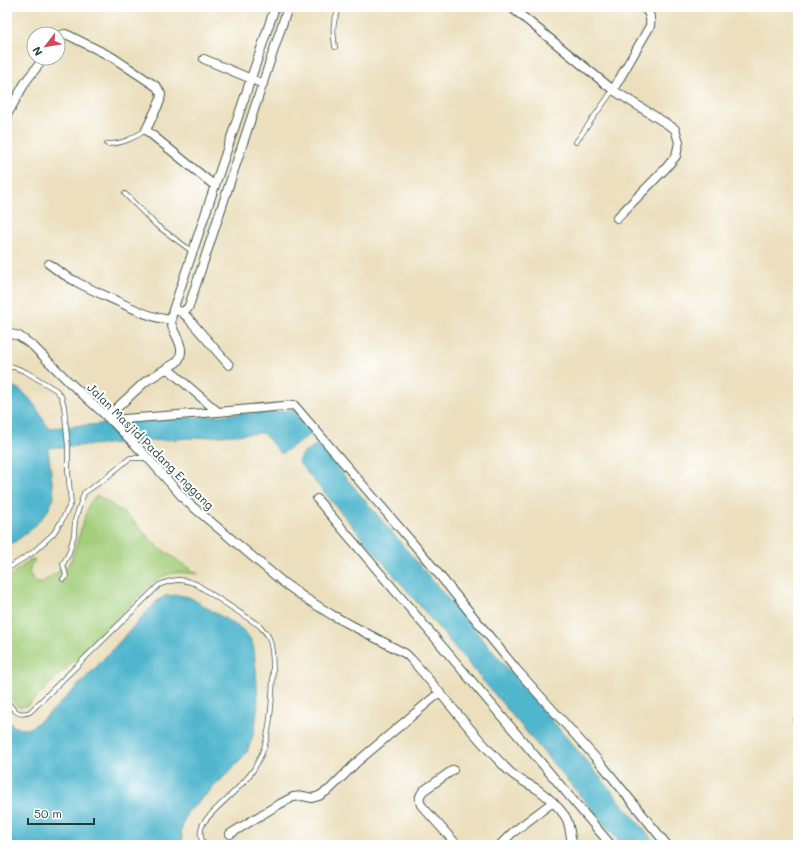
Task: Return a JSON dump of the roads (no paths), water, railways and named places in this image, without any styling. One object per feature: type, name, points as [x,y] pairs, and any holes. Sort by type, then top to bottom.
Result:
[{"type":"street","points":[[110,420],[141,385],[177,362],[180,358],[182,351],[171,320],[173,310],[276,7]]},
{"type":"street","points":[[182,312],[188,308],[190,303],[288,7]]},
{"type":"street","points":[[511,7],[614,90],[675,129],[679,142],[676,156],[617,218]]},
{"type":"street","points":[[614,90],[650,26],[650,16],[648,11],[643,7]]},
{"type":"street","points":[[66,34],[112,57],[157,87],[161,94],[160,101],[146,130],[215,186]]},
{"type":"street","points":[[204,59],[263,84]]},
{"type":"street","points":[[7,116],[26,81],[38,66]]},
{"type":"street","points":[[49,264],[66,277],[99,293],[150,316],[171,320]]},
{"type":"street","points":[[173,310],[182,312],[229,365]]},
{"type":"street","name":"Jalan Masjid Padang Enggang","points":[[7,333],[19,336],[33,346],[148,458],[186,500],[284,583],[332,615],[406,654],[476,738],[511,774],[519,780],[536,788],[553,802],[563,813],[569,822],[573,845]]},
{"type":"street","points":[[167,368],[218,412]]},
{"type":"street","points":[[110,420],[294,405],[423,555],[516,669],[603,766],[667,845]]},
{"type":"street","points":[[317,498],[611,845]]},
{"type":"street","points":[[230,834],[293,797],[303,796],[312,798],[319,796],[330,789],[357,762],[439,693]]},
{"type":"street","points":[[453,770],[423,791],[419,799],[421,805],[457,845]]},
{"type":"street","points":[[500,845],[512,833],[553,802]]},
{"type":"lane","points":[[335,47],[333,26],[336,13],[341,7]]},
{"type":"lane","points":[[576,142],[614,90]]},
{"type":"lane","points":[[107,144],[118,144],[131,140],[146,130]]},
{"type":"lane","points":[[125,194],[156,226],[193,252]]},
{"type":"lane","points":[[7,366],[26,372],[56,390],[61,396],[64,406],[68,447],[68,471],[71,503],[53,534],[43,544],[7,569]]},
{"type":"lane","points":[[63,580],[66,576],[63,564],[69,553],[74,535],[75,520],[84,493],[130,458],[148,458]]},
{"type":"lane","points":[[7,701],[16,712],[24,714],[30,712],[159,585],[175,579],[186,580],[196,584],[260,626],[269,639],[272,649],[270,719],[266,742],[254,768],[246,779],[203,823],[200,835],[204,845]]},
{"type":"water","points":[[7,386],[20,390],[32,401],[48,428],[295,410],[314,432],[281,454],[263,433],[48,448],[54,498],[47,512],[32,529],[7,546]]},
{"type":"water","points":[[314,446],[321,448],[657,845],[622,845],[300,464],[299,459],[301,455]]},
{"type":"water","points":[[177,595],[189,597],[242,629],[251,640],[254,649],[258,701],[255,730],[247,752],[187,813],[181,833],[184,845],[7,845],[7,721],[21,729],[26,729],[37,723],[71,692],[157,601],[165,596]]}]
